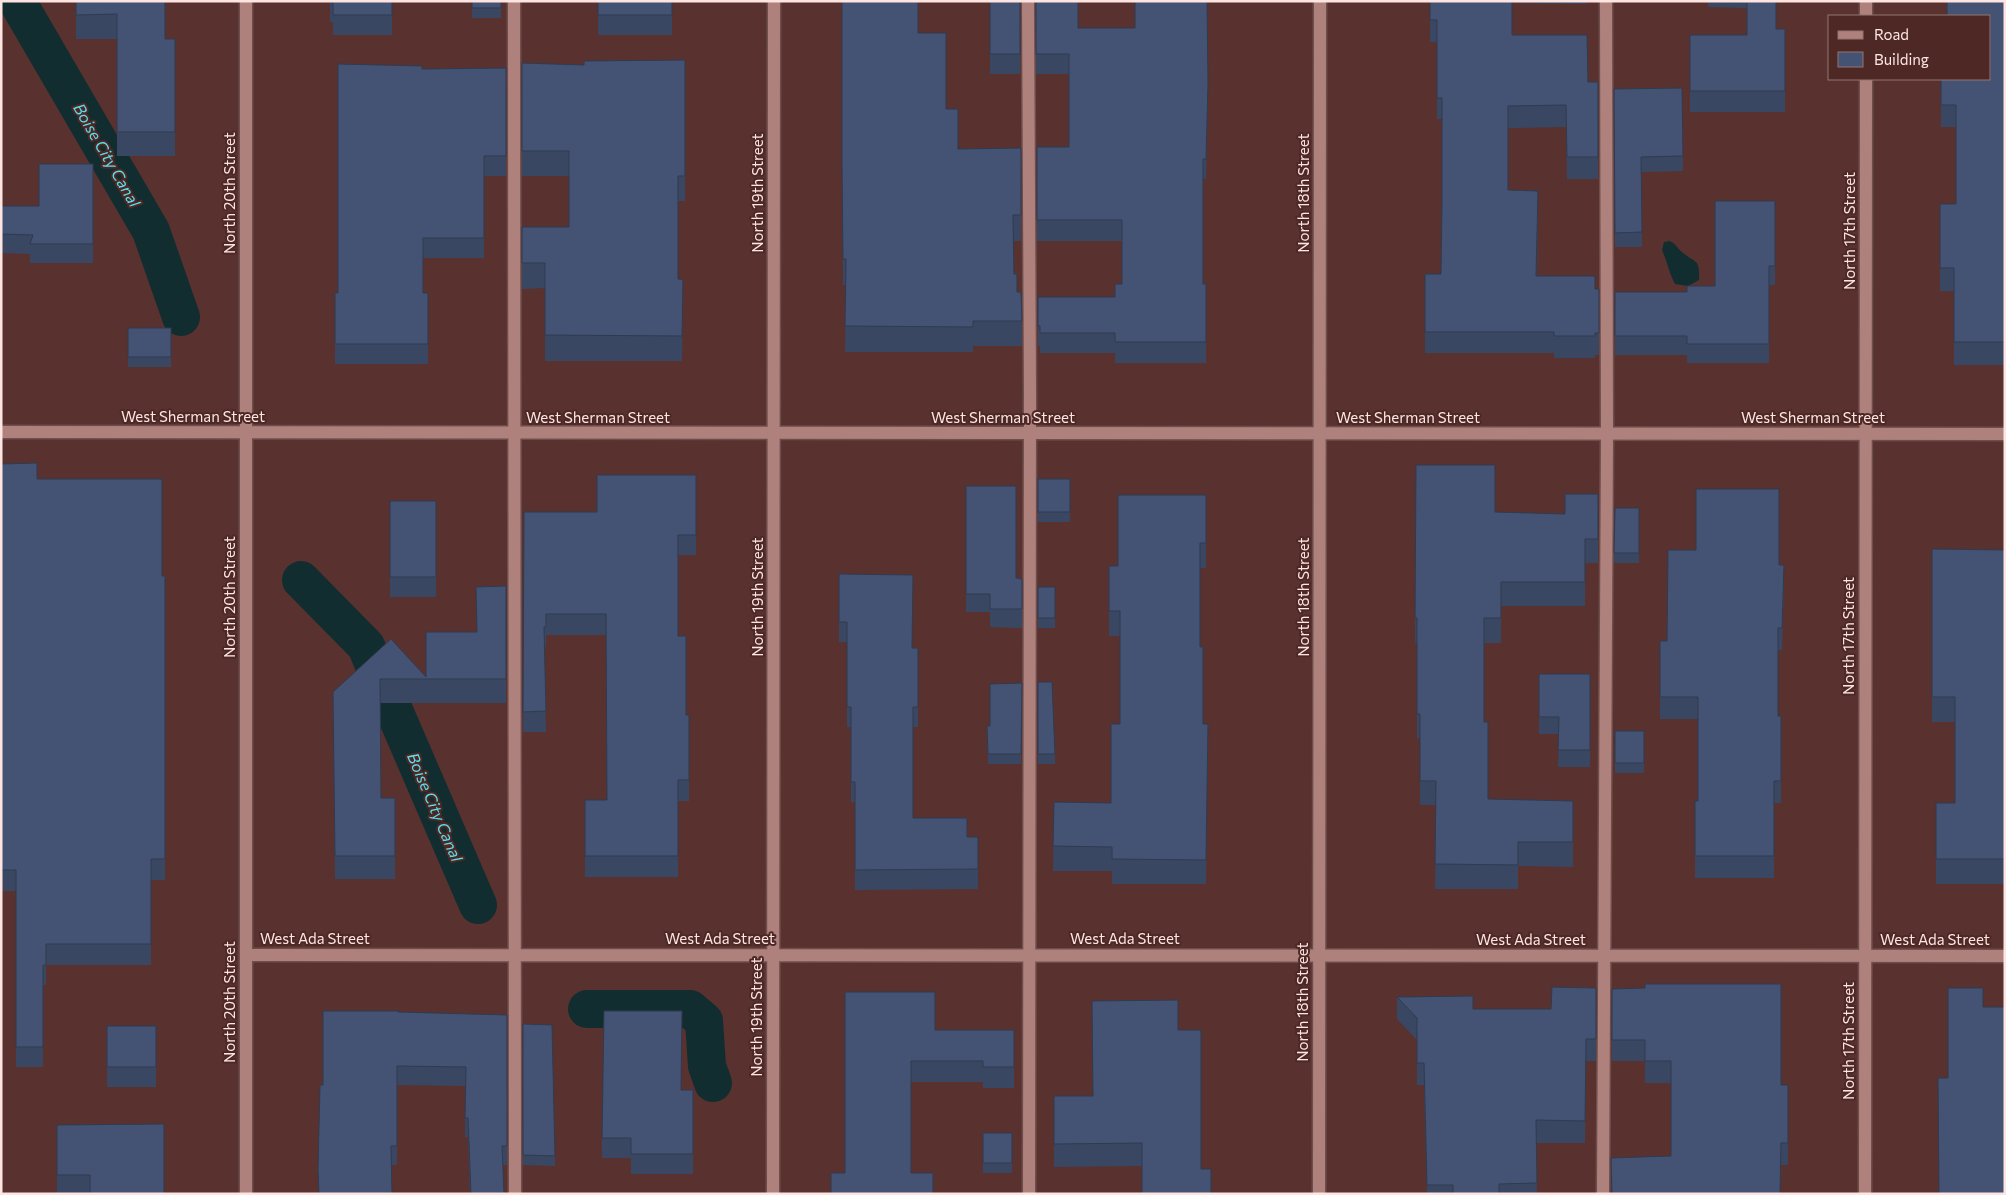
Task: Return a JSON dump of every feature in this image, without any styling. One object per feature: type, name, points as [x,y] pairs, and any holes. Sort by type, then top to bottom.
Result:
[{"type":"street","name":"North 20th Street","points":[[246,1],[246,1194]]},
{"type":"street","points":[[514,1],[515,1194]]},
{"type":"street","name":"North 19th Street","points":[[773,1194],[774,1]]},
{"type":"street","points":[[1028,1],[1029,1194]]},
{"type":"street","name":"North 18th Street","points":[[1319,1194],[1320,1]]},
{"type":"street","points":[[1603,1194],[1607,434],[1606,1]]},
{"type":"street","points":[[1866,1],[1866,15]]},
{"type":"street","name":"North 17th Street","points":[[1865,1194],[1866,80]]},
{"type":"street","name":"West Sherman Street","points":[[1,432],[2005,434]]},
{"type":"street","name":"West Ada Street","points":[[246,955],[2005,956]]},
{"type":"water","points":[[1670,241],[1696,262],[1699,268],[1699,280],[1688,286],[1675,284],[1662,250],[1664,242]]},
{"type":"building","points":[[76,1],[165,1],[165,39],[175,39],[175,132],[117,132],[117,14],[76,15]]},
{"type":"building","points":[[330,1],[392,1],[392,15],[333,15],[333,2]]},
{"type":"building","points":[[472,1],[501,1],[501,8],[472,8]]},
{"type":"building","points":[[598,1],[672,1],[672,15],[598,15]]},
{"type":"building","points":[[842,1],[918,1],[918,33],[946,33],[946,109],[958,109],[958,149],[1021,148],[1021,215],[1013,215],[1014,274],[1017,274],[1017,292],[1021,292],[1022,321],[973,321],[973,327],[845,326],[846,259],[843,259]]},
{"type":"building","points":[[990,1],[1020,1],[1020,54],[990,54]]},
{"type":"building","points":[[1036,1],[1078,1],[1078,28],[1135,28],[1135,1],[1207,1],[1208,83],[1206,159],[1203,159],[1203,284],[1206,284],[1206,342],[1115,342],[1115,333],[1040,333],[1040,326],[1038,326],[1038,297],[1115,297],[1115,284],[1122,284],[1122,220],[1037,220],[1037,147],[1069,147],[1069,54],[1036,54]]},
{"type":"building","points":[[1430,1],[1512,1],[1512,35],[1587,35],[1588,82],[1598,82],[1598,157],[1567,157],[1566,105],[1508,106],[1508,190],[1538,191],[1536,276],[1595,276],[1595,289],[1599,289],[1599,333],[1595,333],[1595,336],[1554,336],[1554,332],[1425,332],[1425,274],[1441,274],[1442,98],[1437,98],[1437,20],[1430,20]]},
{"type":"building","points":[[1747,1],[1776,1],[1776,29],[1785,29],[1785,91],[1690,91],[1690,35],[1747,35]]},
{"type":"building","points":[[1947,1],[2005,1],[2005,342],[1954,342],[1954,268],[1940,268],[1940,204],[1956,204],[1956,105],[1941,105],[1941,80],[1991,80],[1991,15],[1947,15]]},
{"type":"building","points":[[685,60],[685,176],[678,176],[678,279],[683,280],[682,336],[545,335],[545,263],[522,263],[522,227],[569,227],[569,151],[522,151],[522,63],[584,65],[584,61]]},
{"type":"building","points":[[338,64],[422,66],[422,69],[506,68],[506,156],[484,156],[484,238],[423,238],[423,293],[428,293],[428,344],[335,344],[335,293],[338,293]]},
{"type":"building","points":[[1682,88],[1683,156],[1641,157],[1642,232],[1615,233],[1614,89]]},
{"type":"building","points":[[39,164],[93,164],[93,244],[30,244],[33,235],[1,234],[1,206],[39,206]]},
{"type":"building","points":[[1715,201],[1775,201],[1775,266],[1769,266],[1769,344],[1687,344],[1687,336],[1615,336],[1615,292],[1687,292],[1687,286],[1715,286]]},
{"type":"building","points":[[128,328],[171,328],[171,357],[128,357]]},
{"type":"building","points":[[37,463],[37,479],[162,479],[162,576],[165,576],[165,859],[151,859],[151,944],[46,944],[46,965],[43,965],[43,1047],[16,1047],[16,870],[1,870],[1,464]]},
{"type":"building","points":[[1416,465],[1495,465],[1495,512],[1565,514],[1565,494],[1598,494],[1598,539],[1585,539],[1585,582],[1501,582],[1501,618],[1484,618],[1484,722],[1488,722],[1488,799],[1573,801],[1573,842],[1518,842],[1518,865],[1435,864],[1436,781],[1420,781],[1420,714],[1417,714],[1417,618],[1415,618]]},
{"type":"building","points":[[597,475],[696,475],[696,535],[678,535],[678,636],[686,636],[686,715],[689,715],[689,780],[678,780],[678,856],[585,856],[585,800],[607,800],[606,614],[546,614],[546,627],[544,627],[546,711],[523,712],[524,512],[597,512]]},
{"type":"building","points":[[1038,479],[1070,479],[1070,512],[1038,512]]},
{"type":"building","points":[[966,486],[1016,486],[1016,578],[1022,579],[1022,609],[990,609],[990,594],[966,594]]},
{"type":"building","points":[[1696,489],[1779,489],[1779,565],[1784,565],[1782,628],[1778,628],[1778,716],[1781,716],[1781,781],[1774,781],[1774,856],[1695,856],[1695,801],[1698,801],[1698,697],[1660,697],[1660,641],[1667,641],[1668,550],[1696,550]]},
{"type":"building","points":[[1118,495],[1206,495],[1206,543],[1200,543],[1200,647],[1203,647],[1203,724],[1208,724],[1206,860],[1112,859],[1112,847],[1053,846],[1054,802],[1111,803],[1111,724],[1120,724],[1120,611],[1109,611],[1109,566],[1118,566]]},
{"type":"building","points":[[390,501],[436,501],[436,577],[390,577]]},
{"type":"building","points":[[1615,508],[1639,508],[1639,553],[1614,553]]},
{"type":"building","points":[[1932,549],[2005,550],[2005,859],[1936,859],[1936,803],[1955,803],[1955,697],[1932,697]]},
{"type":"building","points":[[839,574],[913,575],[912,648],[918,648],[918,707],[913,707],[913,818],[967,818],[967,837],[978,837],[978,869],[855,870],[855,782],[851,782],[851,707],[847,707],[847,622],[839,622]]},
{"type":"building","points":[[506,586],[506,679],[380,679],[381,798],[395,798],[395,856],[335,856],[333,692],[391,639],[426,677],[426,632],[477,632],[476,587]]},
{"type":"building","points":[[1038,587],[1055,587],[1055,618],[1038,618]]},
{"type":"building","points":[[1539,674],[1590,674],[1590,750],[1558,750],[1559,717],[1539,717]]},
{"type":"building","points":[[1038,682],[1052,682],[1055,754],[1038,754]]},
{"type":"building","points":[[1022,683],[1021,754],[988,754],[987,726],[990,726],[990,684]]},
{"type":"building","points":[[1615,731],[1644,731],[1644,763],[1615,763]]},
{"type":"building","points":[[1645,984],[1781,984],[1781,1085],[1788,1085],[1788,1143],[1781,1143],[1780,1194],[1612,1194],[1611,1158],[1671,1156],[1671,1061],[1645,1061],[1645,1040],[1612,1040],[1612,989],[1645,988]]},
{"type":"building","points":[[1552,987],[1596,988],[1596,1039],[1586,1039],[1585,1121],[1536,1120],[1537,1183],[1499,1184],[1499,1194],[1453,1194],[1453,1185],[1427,1185],[1424,1063],[1417,1063],[1417,1018],[1397,997],[1473,996],[1473,1009],[1551,1009]]},
{"type":"building","points":[[1948,988],[1983,988],[1983,1007],[2005,1007],[2005,1194],[1939,1194],[1938,1078],[1948,1078]]},
{"type":"building","points":[[845,992],[935,992],[935,1030],[1014,1030],[1014,1067],[983,1067],[983,1061],[911,1061],[911,1173],[933,1173],[933,1194],[831,1194],[831,1173],[845,1173]]},
{"type":"building","points":[[1178,1000],[1178,1030],[1201,1030],[1201,1169],[1211,1169],[1211,1194],[1142,1194],[1142,1143],[1054,1144],[1054,1096],[1093,1096],[1092,1001]]},
{"type":"building","points":[[323,1011],[398,1011],[507,1015],[507,1146],[502,1146],[504,1194],[471,1194],[468,1118],[465,1118],[466,1067],[397,1066],[397,1146],[391,1146],[392,1194],[319,1194],[320,1085],[323,1085]]},
{"type":"building","points":[[604,1011],[682,1011],[681,1090],[693,1090],[693,1154],[631,1154],[631,1138],[602,1138]]},
{"type":"building","points":[[523,1024],[552,1025],[555,1156],[523,1155]]},
{"type":"building","points":[[107,1026],[156,1026],[156,1067],[107,1067]]},
{"type":"building","points":[[164,1124],[164,1194],[90,1194],[90,1175],[57,1175],[57,1125]]},
{"type":"building","points":[[983,1133],[1012,1133],[1012,1163],[983,1163]]},
{"type":"waterway","name":"Boise City Canal","points":[[17,1],[151,231],[181,317]]},
{"type":"waterway","name":"Boise City Canal","points":[[301,580],[366,646],[376,670]]},
{"type":"waterway","name":"Boise City Canal","points":[[393,708],[478,905]]},
{"type":"waterway","name":"Boise City Canal","points":[[587,1009],[690,1009],[704,1021],[707,1066],[713,1083]]}]
